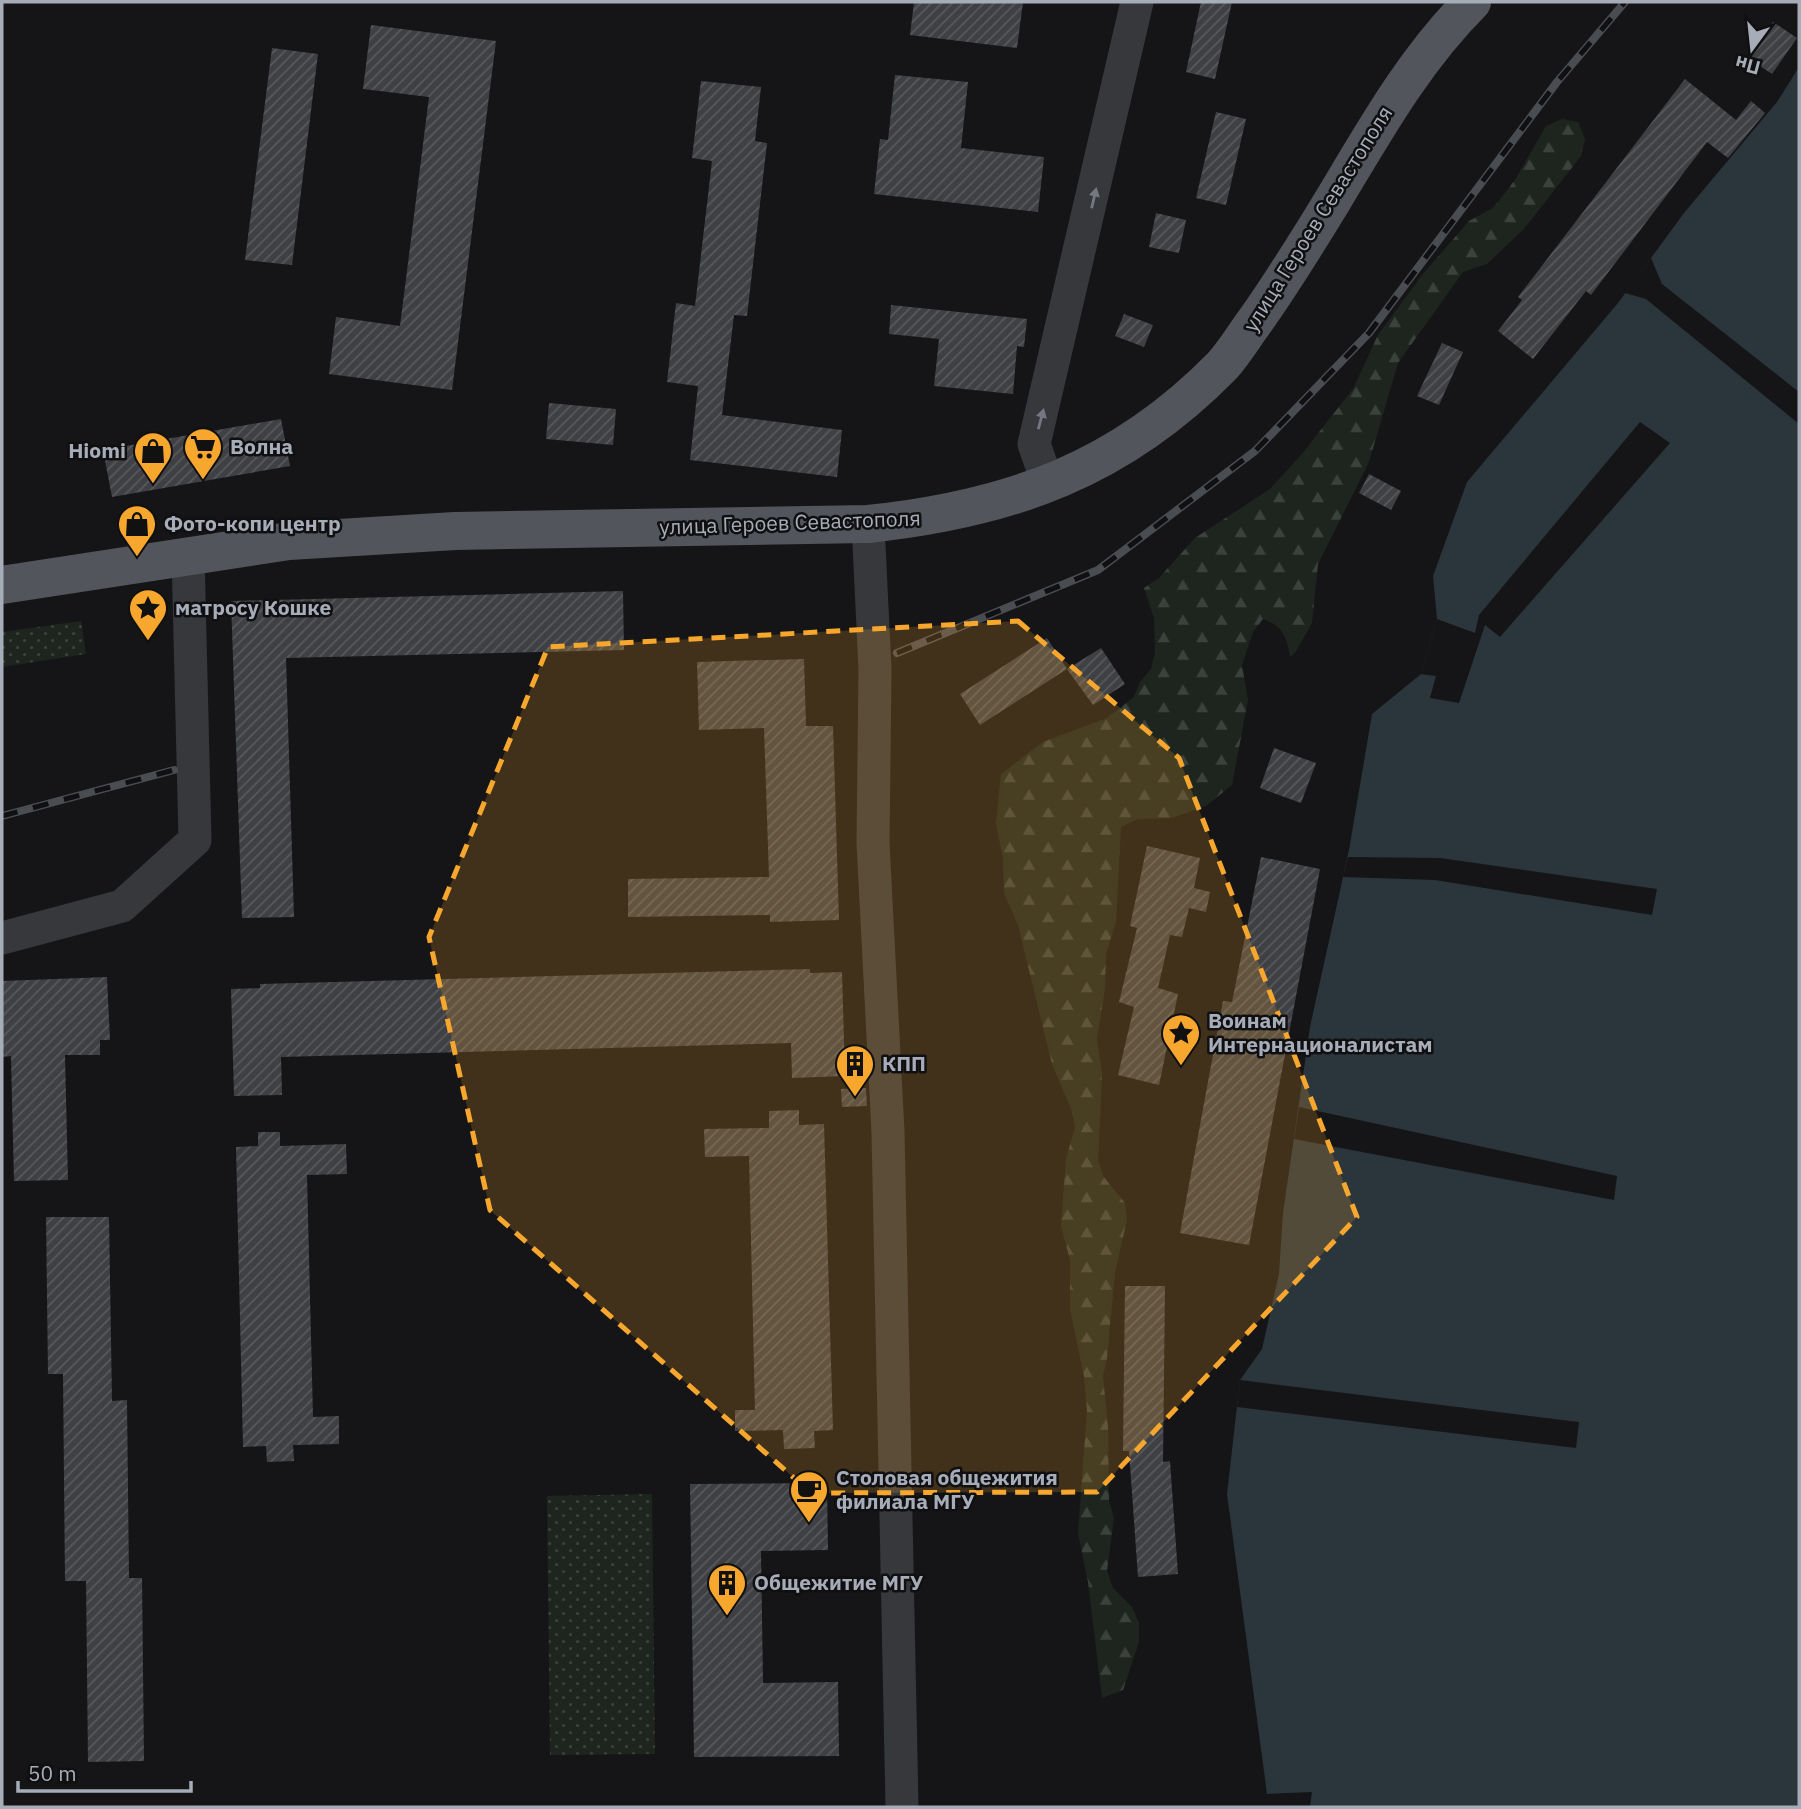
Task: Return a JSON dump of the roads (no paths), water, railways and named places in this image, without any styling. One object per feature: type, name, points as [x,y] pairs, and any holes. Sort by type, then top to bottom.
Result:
[{"type":"main road","name":"улица Героев Севастополя","points":[[2,585],[289,541],[455,531],[868,524],[929,517],[1074,475],[1130,443],[1223,365],[1282,284],[1402,85],[1445,29],[1472,2]]},
{"type":"street","points":[[1048,484],[1034,444],[1138,2]]},
{"type":"street","points":[[868,524],[875,669],[873,843],[888,1132],[902,1807]]},
{"type":"street","points":[[2,938],[122,906],[195,840],[188,555]]},
{"type":"railway","points":[[897,653],[1098,570],[1255,451],[1369,333],[1557,82],[1625,2]]},
{"type":"railway","points":[[2,816],[174,770]]},
{"type":"place","name":"Волна","points":[[203,481]]},
{"type":"place","name":"Hiomi","points":[[153,485]]},
{"type":"place","name":"Фото-копи центр","points":[[137,558]]},
{"type":"place","name":"матросу Кошке","points":[[148,642]]},
{"type":"place","name":"Воинам Интернационалистам","points":[[1181,1067]]},
{"type":"place","name":"КПП","points":[[855,1098]]},
{"type":"place","name":"Столовая общежития филиала МГУ","points":[[809,1524]]},
{"type":"place","name":"Общежитие МГУ","points":[[727,1617]]}]
